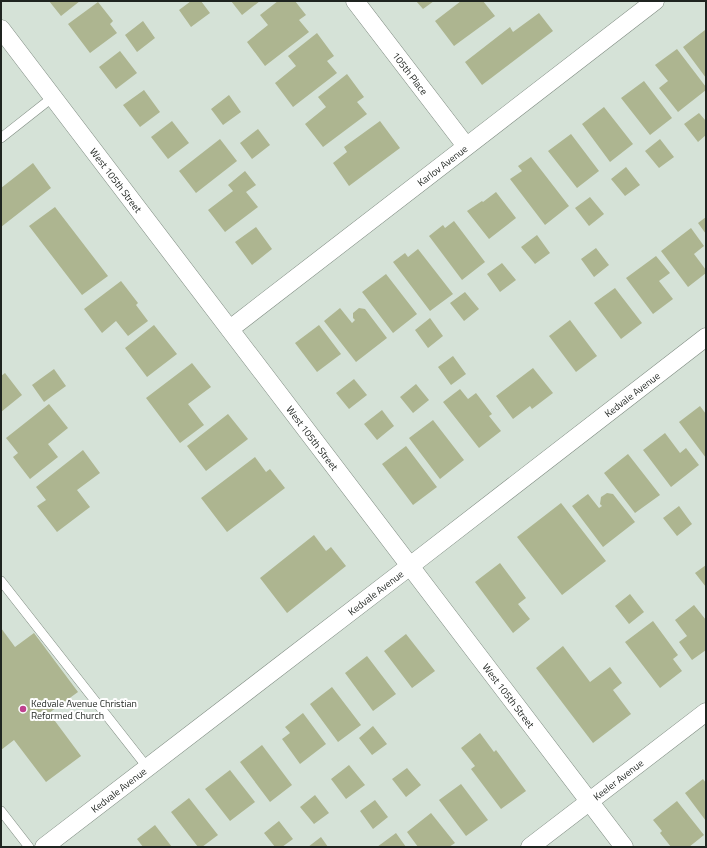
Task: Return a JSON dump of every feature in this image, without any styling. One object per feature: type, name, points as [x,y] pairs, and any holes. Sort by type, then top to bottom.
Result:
[{"type":"street","name":"105th Place","points":[[355,1],[466,146]]},
{"type":"street","name":"Karlov Avenue","points":[[230,329],[654,1]]},
{"type":"street","name":"West 105th Street","points":[[1,29],[624,847]]},
{"type":"street","name":"Kedvale Avenue","points":[[44,847],[706,337]]},
{"type":"street","name":"Keeler Avenue","points":[[530,847],[706,712]]},
{"type":"lane","points":[[1,138],[53,97]]},
{"type":"lane","points":[[1,581],[147,767]]},
{"type":"lane","points":[[1,811],[29,847]]},
{"type":"building","points":[[49,1],[80,1],[61,16]]},
{"type":"building","points":[[191,1],[201,1],[210,13],[191,27],[179,10]]},
{"type":"building","points":[[231,1],[260,1],[242,15]]},
{"type":"building","points":[[278,1],[295,1],[306,15],[299,20],[309,32],[265,66],[247,42],[268,25],[260,15]]},
{"type":"building","points":[[416,1],[434,1],[423,9]]},
{"type":"building","points":[[461,1],[483,1],[495,16],[454,46],[435,21]]},
{"type":"building","points":[[98,2],[113,21],[110,24],[117,33],[90,53],[68,24]]},
{"type":"building","points":[[539,13],[553,31],[482,85],[465,62],[510,27],[513,32]]},
{"type":"building","points":[[143,21],[155,38],[137,52],[125,35]]},
{"type":"building","points":[[705,30],[706,31],[706,78],[683,47]]},
{"type":"building","points":[[317,33],[334,56],[327,61],[337,73],[293,107],[275,83],[296,66],[288,56]]},
{"type":"building","points":[[677,49],[706,87],[706,90],[678,112],[659,88],[668,81],[655,65]]},
{"type":"building","points":[[120,51],[137,73],[116,89],[99,67]]},
{"type":"building","points":[[347,74],[364,97],[357,102],[367,114],[323,147],[305,124],[326,107],[318,97]]},
{"type":"building","points":[[644,81],[672,118],[650,135],[621,98]]},
{"type":"building","points":[[144,90],[160,112],[140,127],[123,105]]},
{"type":"building","points":[[229,95],[241,112],[223,125],[211,109]]},
{"type":"building","points":[[604,107],[633,144],[610,162],[582,124]]},
{"type":"building","points":[[699,113],[706,121],[706,135],[698,142],[684,124]]},
{"type":"building","points":[[172,121],[189,143],[168,159],[151,137]]},
{"type":"building","points":[[380,121],[400,148],[349,186],[333,163],[347,152],[344,147]]},
{"type":"building","points":[[258,129],[270,145],[252,159],[240,143]]},
{"type":"building","points":[[571,134],[599,171],[577,188],[548,151]]},
{"type":"building","points":[[220,139],[237,161],[196,193],[179,171]]},
{"type":"building","points":[[660,139],[674,157],[659,168],[645,151]]},
{"type":"building","points":[[531,157],[569,206],[545,225],[510,179],[522,171],[518,166]]},
{"type":"building","points":[[33,163],[51,188],[1,227],[1,188]]},
{"type":"building","points":[[626,167],[640,185],[625,196],[611,179]]},
{"type":"building","points":[[245,171],[256,185],[246,192],[258,207],[225,232],[208,210],[233,191],[228,185]]},
{"type":"building","points":[[496,192],[516,218],[489,239],[467,211],[482,201],[483,202]]},
{"type":"building","points":[[590,197],[604,214],[589,226],[575,208]]},
{"type":"building","points":[[55,207],[108,276],[82,295],[29,226]]},
{"type":"building","points":[[706,217],[706,234],[698,223]]},
{"type":"building","points":[[454,221],[485,262],[462,280],[429,236],[443,225],[445,228]]},
{"type":"building","points":[[256,227],[272,249],[252,265],[235,242]]},
{"type":"building","points":[[691,228],[704,246],[694,254],[706,270],[706,273],[688,287],[661,251]]},
{"type":"building","points":[[537,235],[550,253],[535,264],[521,247]]},
{"type":"building","points":[[596,248],[609,265],[594,277],[581,259]]},
{"type":"building","points":[[418,249],[453,294],[430,311],[393,262],[405,253],[408,257]]},
{"type":"building","points":[[656,256],[670,273],[659,281],[673,299],[653,314],[626,278]]},
{"type":"building","points":[[502,263],[516,280],[500,292],[487,274]]},
{"type":"building","points":[[386,274],[417,314],[393,333],[362,292]]},
{"type":"building","points":[[121,281],[138,303],[136,305],[148,321],[128,336],[116,321],[102,333],[84,309]]},
{"type":"building","points":[[615,288],[642,323],[621,339],[594,303]]},
{"type":"building","points":[[465,292],[479,309],[464,321],[450,303]]},
{"type":"building","points":[[340,308],[352,323],[355,320],[353,318],[353,313],[359,308],[365,309],[387,338],[356,362],[324,321]]},
{"type":"building","points":[[430,318],[443,336],[428,348],[415,330]]},
{"type":"building","points":[[570,320],[597,356],[576,372],[549,336]]},
{"type":"building","points":[[154,325],[177,354],[147,377],[125,348]]},
{"type":"building","points":[[319,325],[341,354],[317,372],[295,343]]},
{"type":"building","points":[[453,356],[466,374],[451,385],[438,367]]},
{"type":"building","points":[[192,363],[211,387],[188,404],[204,425],[180,443],[146,398]]},
{"type":"building","points":[[533,368],[553,393],[532,409],[530,406],[513,419],[496,396]]},
{"type":"building","points":[[54,369],[66,386],[44,402],[32,385]]},
{"type":"building","points":[[5,373],[22,395],[1,412],[1,376]]},
{"type":"building","points":[[354,379],[367,395],[349,409],[336,393]]},
{"type":"building","points":[[416,384],[429,400],[413,413],[400,397]]},
{"type":"building","points":[[460,389],[468,399],[476,393],[492,414],[489,416],[501,431],[479,448],[443,402]]},
{"type":"building","points":[[49,404],[68,428],[48,444],[58,457],[30,479],[13,457],[18,453],[6,438]]},
{"type":"building","points":[[700,406],[706,414],[706,458],[679,422]]},
{"type":"building","points":[[382,410],[394,426],[377,440],[364,424]]},
{"type":"building","points":[[228,414],[248,439],[206,471],[187,446]]},
{"type":"building","points":[[433,420],[464,460],[440,479],[409,438]]},
{"type":"building","points":[[665,433],[680,453],[686,448],[699,465],[671,487],[643,450]]},
{"type":"building","points":[[406,446],[437,487],[413,505],[382,464]]},
{"type":"building","points":[[83,450],[100,473],[77,490],[90,507],[57,532],[37,506],[46,500],[36,487]]},
{"type":"building","points":[[628,454],[660,495],[635,513],[604,473]]},
{"type":"building","points":[[255,457],[266,472],[270,469],[285,488],[227,532],[201,498]]},
{"type":"building","points":[[607,493],[613,494],[635,522],[603,547],[572,506],[588,494],[599,508],[602,506],[600,504],[601,497]]},
{"type":"building","points":[[561,503],[606,561],[562,595],[517,537]]},
{"type":"building","points":[[679,506],[692,524],[677,536],[663,518]]},
{"type":"building","points":[[314,535],[326,551],[331,547],[346,566],[287,613],[260,578]]},
{"type":"building","points":[[500,563],[526,598],[518,604],[530,619],[513,633],[475,582]]},
{"type":"building","points":[[706,565],[706,587],[695,573]]},
{"type":"building","points":[[630,594],[644,612],[629,624],[615,606]]},
{"type":"building","points":[[694,605],[706,620],[706,650],[692,660],[679,642],[687,636],[675,620]]},
{"type":"building","points":[[653,621],[678,655],[673,659],[682,671],[660,688],[625,642]]},
{"type":"building","points":[[1,628],[15,647],[34,633],[78,692],[49,713],[81,756],[46,782],[14,740],[1,750]]},
{"type":"building","points":[[406,634],[435,671],[412,688],[384,651]]},
{"type":"building","points":[[563,646],[590,682],[610,667],[622,683],[613,690],[631,714],[593,743],[536,668]]},
{"type":"building","points":[[367,656],[396,694],[373,711],[345,673]]},
{"type":"building","points":[[332,687],[361,725],[338,742],[310,704]]},
{"type":"building","points":[[303,713],[326,744],[300,764],[282,739],[290,733],[285,727]]},
{"type":"building","points":[[373,726],[387,744],[372,755],[359,738]]},
{"type":"building","points":[[480,733],[494,752],[496,750],[526,791],[501,809],[471,769],[475,766],[461,748]]},
{"type":"building","points":[[262,745],[292,785],[270,802],[240,762]]},
{"type":"building","points":[[349,765],[365,785],[346,799],[331,779]]},
{"type":"building","points":[[407,768],[421,785],[406,797],[392,779]]},
{"type":"building","points":[[230,770],[255,802],[230,821],[205,789]]},
{"type":"building","points":[[703,779],[706,783],[706,821],[685,793]]},
{"type":"building","points":[[461,784],[488,820],[466,836],[439,800]]},
{"type":"building","points":[[315,795],[329,813],[314,824],[300,807]]},
{"type":"building","points":[[189,798],[218,835],[202,847],[198,847],[171,812]]},
{"type":"building","points":[[375,800],[388,817],[373,829],[360,811]]},
{"type":"building","points":[[677,801],[704,835],[689,847],[671,847],[660,833],[662,831],[653,820]]},
{"type":"building","points":[[431,813],[455,843],[449,847],[418,847],[407,832]]},
{"type":"building","points":[[279,821],[293,839],[282,847],[275,847],[264,833]]},
{"type":"building","points":[[155,825],[172,847],[143,847],[137,839]]},
{"type":"building","points":[[396,833],[406,847],[377,847]]},
{"type":"building","points":[[321,837],[328,847],[308,847]]},
{"type":"place","name":"Kedvale Avenue Christian Reformed Church","points":[[23,709]]}]
